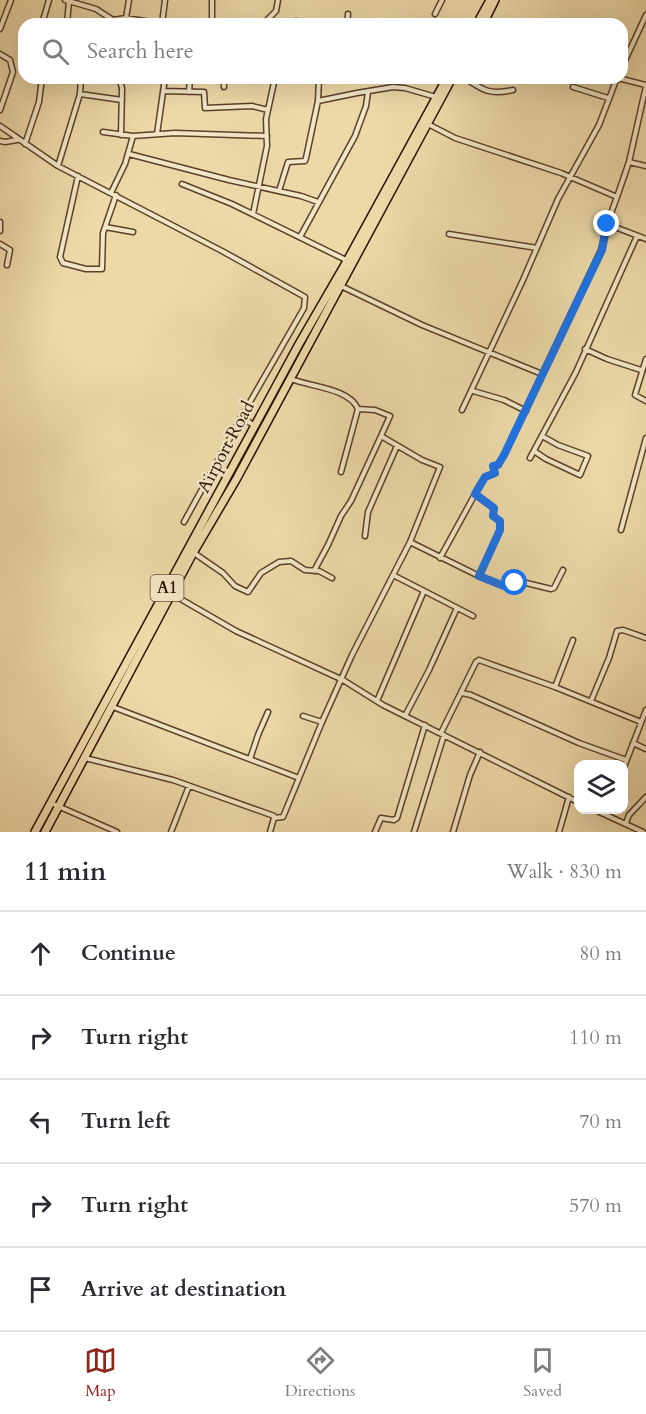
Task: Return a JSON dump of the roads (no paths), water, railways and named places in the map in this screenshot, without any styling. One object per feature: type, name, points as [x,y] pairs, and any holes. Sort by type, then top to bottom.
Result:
[{"type":"highway","points":[[480,18],[490,0]]},
{"type":"highway","points":[[486,18],[495,0]]},
{"type":"highway","name":"Airport Road","points":[[35,832],[299,344],[445,84]]},
{"type":"highway","name":"Airport Road","points":[[45,832],[193,553],[309,344],[445,84]]},
{"type":"street","points":[[0,29],[11,0]]},
{"type":"street","points":[[44,18],[49,0]]},
{"type":"street","points":[[126,18],[129,0]]},
{"type":"street","points":[[163,18],[165,0]]},
{"type":"street","points":[[212,0],[212,18]]},
{"type":"street","points":[[269,18],[276,11],[278,0]]},
{"type":"street","points":[[435,14],[442,0]]},
{"type":"street","points":[[67,18],[67,1],[96,9],[109,18]]},
{"type":"street","points":[[348,14],[348,18]]},
{"type":"street","points":[[628,54],[646,15]]},
{"type":"street","points":[[0,54],[9,60],[13,72],[0,110]]},
{"type":"street","points":[[440,558],[485,477],[495,473],[493,466],[498,465],[504,455],[602,250],[607,224],[629,162],[646,86],[628,81]]},
{"type":"street","points":[[25,144],[39,102],[41,84]]},
{"type":"street","points":[[58,166],[80,94],[81,84]]},
{"type":"street","points":[[121,84],[121,135]]},
{"type":"street","points":[[157,134],[164,84]]},
{"type":"street","points":[[189,92],[190,84]]},
{"type":"street","points":[[253,214],[267,146],[268,110],[274,84]]},
{"type":"street","points":[[279,191],[288,162],[305,160],[318,101],[319,84]]},
{"type":"street","points":[[474,84],[497,94],[513,90]]},
{"type":"street","points":[[462,410],[473,391],[488,351],[523,280],[558,199],[599,125],[615,84]]},
{"type":"street","points":[[318,101],[393,87],[437,97]]},
{"type":"street","points":[[573,87],[608,98]]},
{"type":"street","points":[[163,91],[204,92],[205,108],[252,106],[268,110]]},
{"type":"street","points":[[300,237],[355,136],[366,106],[368,92]]},
{"type":"street","points":[[80,94],[122,100]]},
{"type":"street","points":[[425,123],[455,138],[570,177],[617,197]]},
{"type":"street","points":[[0,126],[58,166],[305,297],[304,308],[184,522]]},
{"type":"street","points":[[103,132],[133,136],[175,133],[267,136]]},
{"type":"street","points":[[78,176],[60,261],[79,268],[102,269],[105,226],[113,194],[129,154],[133,136]]},
{"type":"street","points":[[0,141],[18,140]]},
{"type":"street","points":[[129,154],[318,202]]},
{"type":"street","points":[[629,162],[646,166]]},
{"type":"street","points":[[182,184],[253,214],[347,261]]},
{"type":"street","points":[[0,222],[0,231]]},
{"type":"street","points":[[607,224],[646,239]]},
{"type":"street","points":[[105,226],[133,232]]},
{"type":"street","points":[[448,234],[537,248]]},
{"type":"street","points":[[530,458],[576,372],[637,236]]},
{"type":"street","points":[[0,244],[10,250],[7,265]]},
{"type":"street","points":[[340,286],[422,325],[542,374]]},
{"type":"street","points":[[585,349],[642,370]]},
{"type":"street","points":[[646,359],[635,396],[646,401]]},
{"type":"street","points":[[290,378],[306,385],[346,395],[354,401],[358,409],[341,472]]},
{"type":"street","points":[[473,391],[504,400],[526,411]]},
{"type":"street","points":[[314,571],[341,516],[351,501],[390,416],[375,410],[358,409]]},
{"type":"street","points":[[241,417],[255,426]]},
{"type":"street","points":[[85,758],[189,786],[274,816],[274,818],[283,817],[352,655],[410,542],[440,467],[381,436]]},
{"type":"street","points":[[534,451],[580,475],[588,456],[558,445],[542,436]]},
{"type":"street","points":[[621,530],[646,438]]},
{"type":"street","points":[[365,536],[368,512],[397,446]]},
{"type":"street","points":[[475,494],[494,508],[493,516],[500,521],[500,530],[479,576]]},
{"type":"street","points":[[410,542],[440,558],[509,588],[513,588],[518,581],[552,589],[563,570]]},
{"type":"street","points":[[193,553],[223,573],[235,586],[248,592],[261,573],[279,562],[291,561],[306,570],[319,571],[332,578]]},
{"type":"street","points":[[393,575],[473,616]]},
{"type":"street","points":[[377,701],[424,591]]},
{"type":"street","points":[[172,593],[236,631],[343,680],[405,716],[574,800]]},
{"type":"street","points":[[405,716],[457,608]]},
{"type":"street","points":[[591,702],[617,631],[623,630],[646,638]]},
{"type":"street","points":[[555,687],[573,640]]},
{"type":"street","points":[[414,832],[443,734],[476,662],[479,660],[555,687],[641,722]]},
{"type":"street","points":[[462,693],[579,743],[626,760],[646,710]]},
{"type":"street","points":[[113,707],[299,778]]},
{"type":"street","points":[[250,759],[268,712]]},
{"type":"street","points":[[303,716],[322,722]]},
{"type":"street","points":[[375,832],[381,818],[394,820],[397,818],[424,725]]},
{"type":"street","points":[[633,743],[646,749]]},
{"type":"street","points":[[453,832],[470,775],[480,752]]},
{"type":"street","points":[[171,832],[189,786]]},
{"type":"street","points":[[626,823],[629,815],[646,797]]},
{"type":"street","points":[[559,832],[569,798]]},
{"type":"street","points":[[51,803],[117,832]]},
{"type":"street","points":[[610,814],[644,832]]},
{"type":"street","points":[[270,832],[274,818]]}]
